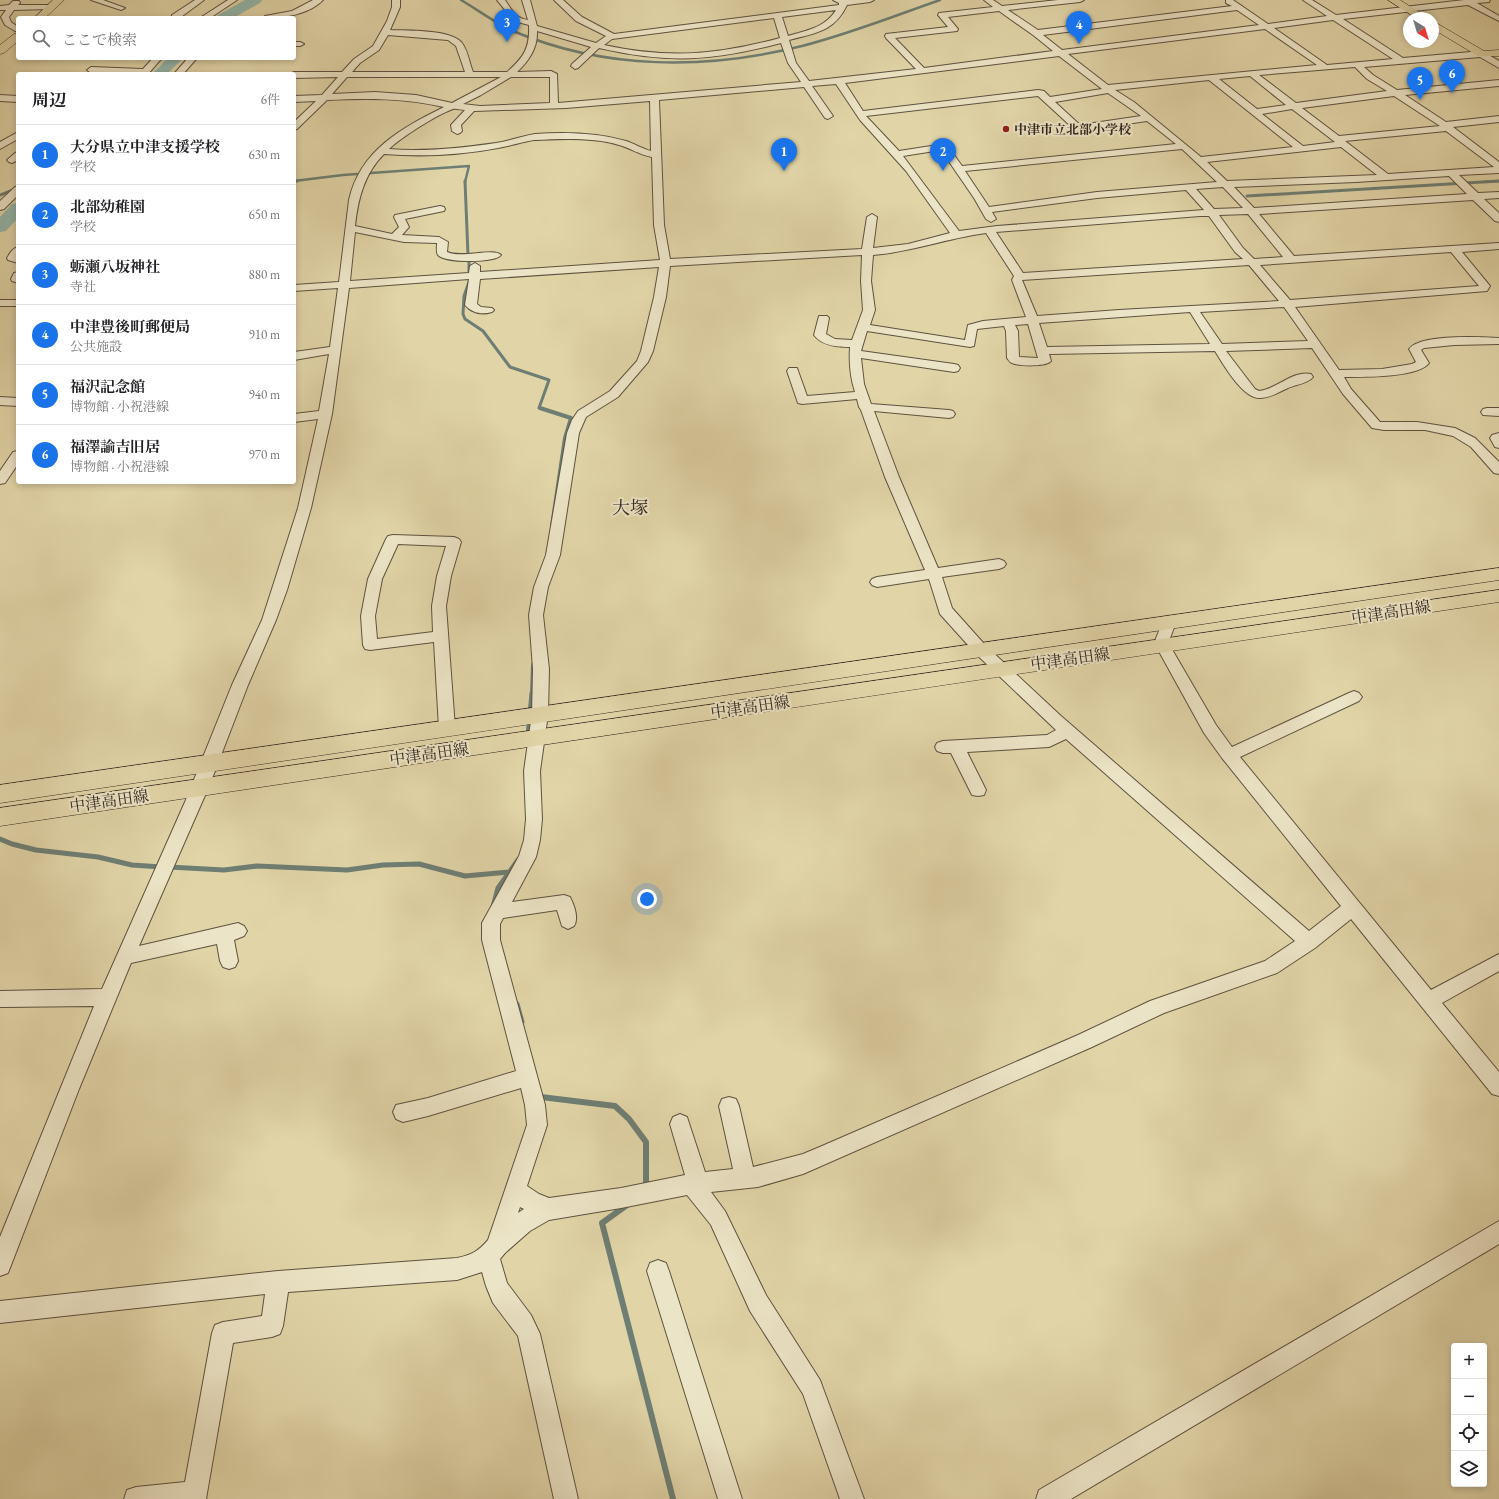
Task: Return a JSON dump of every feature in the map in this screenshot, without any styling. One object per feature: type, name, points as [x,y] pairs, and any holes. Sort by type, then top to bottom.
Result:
[{"type":"main road","points":[[40,16],[59,0]]},
{"type":"main road","points":[[1393,0],[1413,12]]},
{"type":"main road","points":[[1439,28],[1482,54],[1499,52]]},
{"type":"main road","points":[[0,51],[14,32]]},
{"type":"main road","name":"中津高田線","points":[[0,794],[1499,574]]},
{"type":"main road","name":"中津高田線","points":[[0,817],[1499,596]]},
{"type":"street","points":[[14,32],[5,17],[19,0]]},
{"type":"street","points":[[95,0],[120,8]]},
{"type":"street","points":[[176,16],[200,0]]},
{"type":"street","points":[[207,16],[233,0]]},
{"type":"street","points":[[278,16],[294,13],[319,0]]},
{"type":"street","points":[[296,125],[345,76],[357,61],[376,48],[391,21],[396,7],[396,0]]},
{"type":"street","points":[[501,0],[516,20],[523,23],[597,46],[655,56],[696,56],[716,54],[785,40],[824,27],[841,3]]},
{"type":"street","points":[[0,1265],[38,1166],[107,997],[200,788],[270,616],[281,585],[307,502],[326,414],[344,285],[350,228],[355,195],[360,178],[367,166],[380,151],[412,127],[485,90],[509,74],[523,61],[530,50],[533,41],[532,25],[526,0]]},
{"type":"street","points":[[558,0],[579,19],[612,36]]},
{"type":"street","points":[[575,66],[605,39],[612,36],[777,15],[841,3],[870,0]]},
{"type":"street","points":[[988,0],[1036,33],[1094,80],[1110,89],[1184,146],[1225,184],[1291,259]]},
{"type":"street","points":[[923,71],[889,36],[954,28],[942,15],[1080,0]]},
{"type":"street","points":[[1227,0],[1264,27],[1325,67]]},
{"type":"street","points":[[1307,0],[1400,60]]},
{"type":"street","points":[[296,99],[374,95],[416,98],[453,106],[471,108],[554,105],[654,98],[839,81],[1062,54],[1468,1],[1486,0]]},
{"type":"street","points":[[1468,1],[1499,19]]},
{"type":"street","points":[[0,8],[50,7]]},
{"type":"street","points":[[1036,33],[1238,8]]},
{"type":"street","points":[[777,15],[792,63],[828,116]]},
{"type":"street","points":[[386,32],[453,38],[459,43],[470,74]]},
{"type":"street","points":[[1048,100],[1110,89],[1211,77],[1400,60],[1482,54],[1499,65]]},
{"type":"street","points":[[145,72],[156,60]]},
{"type":"street","points":[[180,72],[191,60]]},
{"type":"street","points":[[1357,64],[1370,77],[1397,93],[1446,127],[1499,169]]},
{"type":"street","points":[[90,70],[126,72]]},
{"type":"street","points":[[1252,74],[1297,107],[1386,177]]},
{"type":"street","points":[[296,75],[553,75],[554,105]]},
{"type":"street","points":[[1211,77],[1301,149]]},
{"type":"street","points":[[839,81],[864,118],[897,154],[916,178],[956,235]]},
{"type":"street","points":[[1254,112],[1397,93],[1499,83]]},
{"type":"street","points":[[864,118],[907,109],[1041,93],[1078,128],[1148,118]]},
{"type":"street","points":[[0,98],[16,99]]},
{"type":"street","points":[[566,1499],[529,1334],[521,1319],[500,1294],[494,1279],[493,1251],[516,1190],[537,1124],[535,1105],[491,940],[490,927],[527,857],[532,840],[534,819],[532,771],[540,714],[541,669],[536,615],[541,588],[553,555],[571,445],[576,425],[582,414],[614,394],[642,362],[647,351],[660,297],[665,264],[659,225],[654,98]]},
{"type":"street","points":[[457,131],[456,125],[471,108]]},
{"type":"street","points":[[907,109],[914,117]]},
{"type":"street","points":[[864,118],[891,120]]},
{"type":"street","points":[[1199,160],[1301,149],[1499,119]]},
{"type":"street","points":[[380,151],[406,153],[443,151],[497,146],[539,137],[606,139],[622,142],[645,154],[656,155]]},
{"type":"street","points":[[0,146],[9,138]]},
{"type":"street","points":[[959,169],[1184,146]]},
{"type":"street","points":[[897,154],[944,147],[986,210],[993,229],[1020,277]]},
{"type":"street","points":[[986,210],[1190,186],[1451,174],[1499,169]]},
{"type":"street","points":[[1451,174],[1499,219]]},
{"type":"street","points":[[1190,186],[1212,212],[1239,250],[1286,303],[1353,399],[1376,426],[1399,425],[1430,427],[1460,435],[1472,442],[1499,470]]},
{"type":"street","points":[[0,207],[16,191]]},
{"type":"street","points":[[296,288],[868,252],[902,248],[956,235],[993,229],[1212,212],[1250,211],[1499,195]]},
{"type":"street","points":[[395,237],[404,227],[399,217],[440,208]]},
{"type":"street","points":[[872,217],[866,281],[869,310],[866,321],[862,327],[856,349],[857,378],[863,401],[892,477],[940,591],[946,610],[982,650],[1068,731],[1309,942]]},
{"type":"street","points":[[350,228],[395,237],[439,240],[443,242],[441,250],[444,254],[458,257],[496,255]]},
{"type":"street","points":[[1020,277],[1499,246]]},
{"type":"street","points":[[862,327],[970,344],[972,327],[975,324],[1009,323],[1193,309],[1345,300],[1483,289],[1485,286],[1454,249]]},
{"type":"street","points":[[16,253],[12,258],[16,259]]},
{"type":"street","points":[[475,257],[476,276],[471,305],[479,310],[488,310]]},
{"type":"street","points":[[1009,323],[1012,331],[1013,358],[1015,360],[1045,361],[1033,321],[1017,280],[1017,278],[1020,277]]},
{"type":"street","points":[[0,303],[16,303]]},
{"type":"street","points":[[1193,309],[1248,390],[1254,394],[1266,394],[1293,381],[1307,377]]},
{"type":"street","points":[[823,318],[820,336],[829,342],[856,349],[954,368]]},
{"type":"street","points":[[1336,374],[1402,371],[1414,369],[1423,363],[1415,350],[1415,348],[1420,344],[1499,341]]},
{"type":"street","points":[[1043,351],[1140,350],[1218,346],[1314,344]]},
{"type":"street","points":[[296,356],[335,350]]},
{"type":"street","points":[[793,371],[802,400],[863,401],[949,414]]},
{"type":"street","points":[[0,401],[16,402]]},
{"type":"street","points":[[296,418],[326,414]]},
{"type":"street","points":[[1499,437],[1496,438],[1499,444]]},
{"type":"street","points":[[0,480],[16,457]]},
{"type":"street","points":[[440,636],[370,645],[368,616],[375,579],[393,539],[454,542],[444,576],[439,606],[447,728]]},
{"type":"street","points":[[876,582],[999,564]]},
{"type":"street","points":[[1169,622],[1162,641],[1163,646],[1210,728],[1228,755],[1499,1087]]},
{"type":"street","points":[[1228,755],[1354,697]]},
{"type":"street","points":[[978,790],[949,746],[1049,741],[1068,731]]},
{"type":"street","points":[[498,911],[564,902],[568,921]]},
{"type":"street","points":[[0,1312],[278,1282],[457,1269],[470,1266],[493,1251],[521,1223],[539,1212],[694,1184],[745,1179],[784,1170],[835,1152],[1085,1041],[1157,1007],[1271,967],[1309,942],[1352,908]]},
{"type":"street","points":[[124,957],[231,932],[229,961]]},
{"type":"street","points":[[1428,1001],[1499,962]]},
{"type":"street","points":[[2,998],[107,997]]},
{"type":"street","points":[[403,1112],[428,1107],[528,1077]]},
{"type":"street","points":[[729,1106],[745,1179]]},
{"type":"street","points":[[680,1124],[694,1184],[718,1218],[758,1303],[812,1388],[852,1499]]},
{"type":"street","points":[[516,1190],[537,1206],[549,1209]]},
{"type":"street","points":[[1048,1499],[1307,1348],[1499,1232]]},
{"type":"street","points":[[658,1271],[730,1499]]},
{"type":"street","points":[[136,1499],[195,1496],[223,1333],[272,1326],[278,1282]]},
{"type":"waterway","points":[[227,16],[255,0]]},
{"type":"waterway","points":[[461,0],[506,28],[548,44],[583,53],[620,59],[656,62],[693,62],[766,54],[820,41],[940,0]]},
{"type":"waterway","points":[[161,72],[174,60]]},
{"type":"waterway","points":[[296,181],[343,175],[469,166],[465,182]]},
{"type":"waterway","points":[[1247,196],[1499,181],[1485,182]]},
{"type":"waterway","points":[[465,182],[468,255]]},
{"type":"waterway","points":[[0,195],[16,189]]},
{"type":"waterway","points":[[0,227],[16,210]]},
{"type":"waterway","points":[[469,259],[469,272]]},
{"type":"waterway","points":[[469,282],[464,296],[463,314],[465,319],[483,331],[510,367],[549,380],[539,408],[543,409]]},
{"type":"waterway","points":[[540,408],[571,418],[565,438],[552,526]]},
{"type":"waterway","points":[[532,694],[533,664]]},
{"type":"waterway","points":[[528,736],[532,693]]},
{"type":"waterway","points":[[0,839],[12,844],[36,850],[98,857],[132,865],[162,867]]},
{"type":"waterway","points":[[493,907],[498,888],[518,860]]},
{"type":"waterway","points":[[169,867],[224,870],[257,866],[347,870],[383,865],[419,864],[465,876],[509,872]]},
{"type":"waterway","points":[[517,1004],[522,1022]]},
{"type":"waterway","points":[[539,1094],[541,1097],[615,1106],[629,1119],[646,1142],[646,1189]]},
{"type":"waterway","points":[[627,1205],[602,1223],[673,1499]]},
{"type":"place","name":"蛎瀬八坂神社","points":[[507,42]]},
{"type":"place","name":"中津豊後町郵便局","points":[[1079,44]]},
{"type":"place","name":"福澤諭吉旧居","points":[[1452,93]]},
{"type":"place","name":"福沢記念館","points":[[1420,100]]},
{"type":"place","name":"中津市立北部小学校","points":[[1006,129]]},
{"type":"place","name":"大分県立中津支援学校","points":[[784,171]]},
{"type":"place","name":"北部幼稚園","points":[[943,171]]},
{"type":"district","name":"大塚","points":[[630,507]]}]
